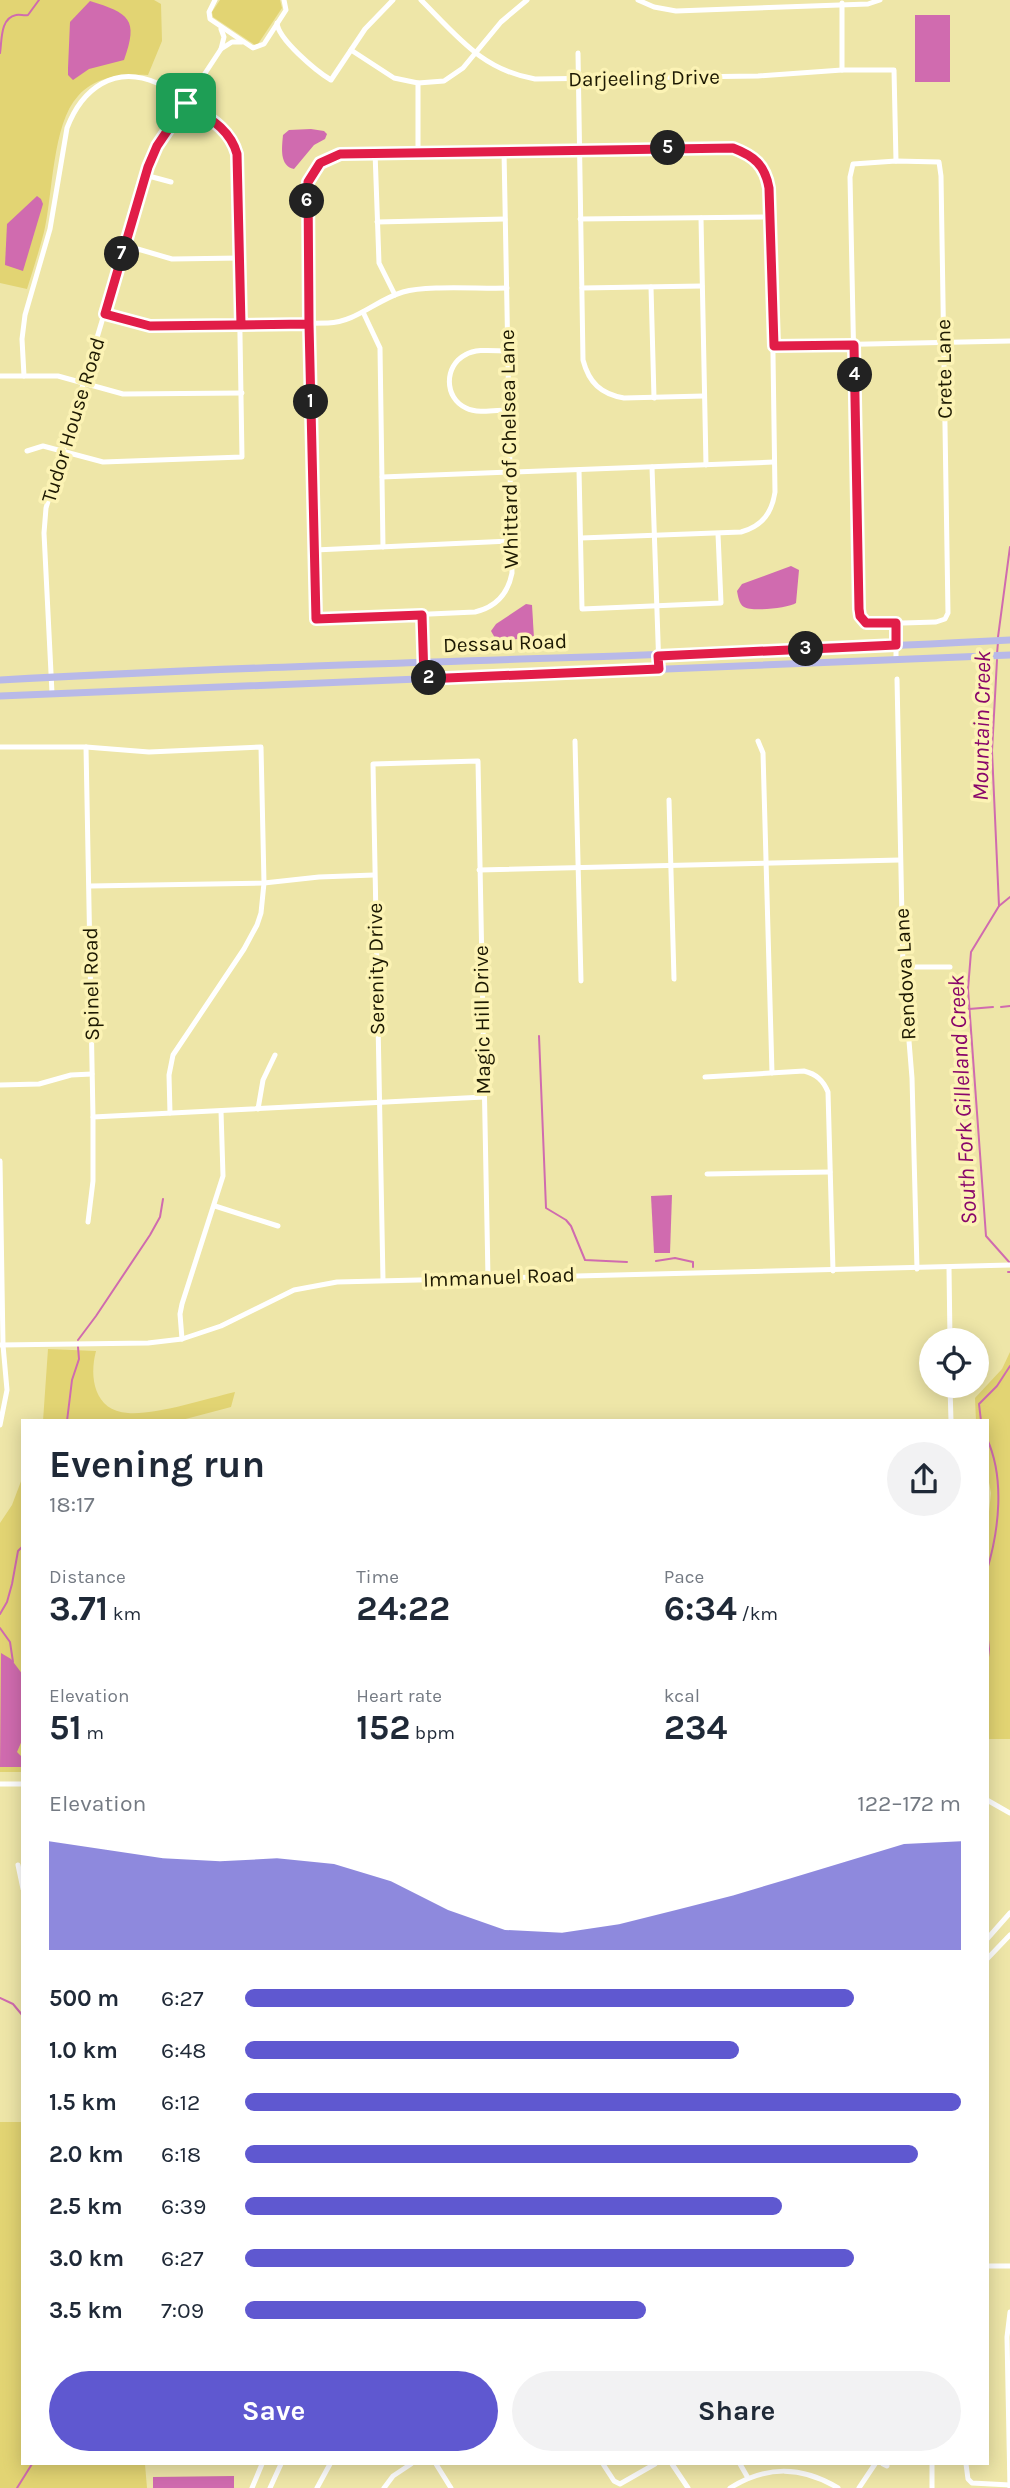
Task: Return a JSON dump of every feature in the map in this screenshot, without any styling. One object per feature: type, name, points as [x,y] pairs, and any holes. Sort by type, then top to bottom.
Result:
[{"type":"main road","name":"Dessau Road","points":[[0,680],[1009,640]]},
{"type":"main road","name":"Dessau Road","points":[[0,696],[1010,656]]},
{"type":"street","points":[[214,1],[209,12],[210,19],[253,48],[261,46],[286,10],[284,0]]},
{"type":"street","points":[[277,23],[278,31],[285,41],[316,71],[331,80],[372,21],[393,0]]},
{"type":"street","name":"Darjeeling Drive","points":[[421,0],[475,54],[495,68],[519,77],[579,79],[758,76],[842,69],[894,69],[896,162]]},
{"type":"street","points":[[351,50],[394,78],[418,83],[444,81],[456,75],[501,22],[527,0]]},
{"type":"street","points":[[638,0],[654,7],[676,11],[775,8],[842,2],[867,4],[880,0]]},
{"type":"street","points":[[775,0],[775,8]]},
{"type":"street","points":[[842,2],[842,69]]},
{"type":"street","points":[[220,27],[224,37],[221,49]]},
{"type":"street","points":[[266,40],[274,38],[285,41]]},
{"type":"street","points":[[221,49],[232,42],[242,42]]},
{"type":"street","name":"Tudor House Road","points":[[52,693],[44,520],[145,175],[157,146],[221,49]]},
{"type":"street","points":[[578,53],[583,360],[591,381],[611,396],[704,396]]},
{"type":"street","points":[[24,376],[22,339],[25,315],[50,229],[67,128],[77,105],[101,84],[127,77],[158,84],[221,127],[235,149],[240,258],[242,457],[103,462],[43,446],[27,451]]},
{"type":"street","points":[[418,83],[418,152]]},
{"type":"street","points":[[511,541],[314,550],[308,182],[315,169],[333,156],[352,152],[733,148],[750,154],[761,164],[767,174],[771,217],[774,346],[773,506],[765,518],[748,530],[718,534],[581,538]]},
{"type":"street","name":"Whittard of Chelsea Lane","points":[[314,550],[316,619],[475,612],[487,609],[498,601],[510,582],[504,151]]},
{"type":"street","points":[[375,152],[379,262],[395,295]]},
{"type":"street","points":[[896,162],[853,164],[850,177],[859,609],[862,620],[870,624],[896,623],[896,660]]},
{"type":"street","name":"Crete Lane","points":[[896,162],[939,162],[948,613],[945,619],[936,622],[896,623]]},
{"type":"street","points":[[145,175],[171,182]]},
{"type":"street","points":[[580,219],[771,217]]},
{"type":"street","points":[[701,218],[706,465]]},
{"type":"street","points":[[377,222],[505,219]]},
{"type":"street","points":[[124,245],[172,259],[240,258]]},
{"type":"street","points":[[582,288],[702,286]]},
{"type":"street","points":[[651,287],[654,398]]},
{"type":"street","points":[[105,314],[150,326],[309,324],[344,321],[395,295],[411,290],[507,288]]},
{"type":"street","points":[[363,312],[380,348],[383,547]]},
{"type":"street","points":[[774,346],[1010,341]]},
{"type":"street","points":[[508,351],[477,351],[463,356],[452,368],[449,384],[456,401],[467,409],[509,410]]},
{"type":"street","points":[[0,376],[58,376],[122,394],[242,393]]},
{"type":"street","points":[[382,477],[774,462]]},
{"type":"street","points":[[653,467],[659,669]]},
{"type":"street","points":[[579,470],[582,609],[721,603],[718,534]]},
{"type":"street","points":[[422,615],[424,679]]},
{"type":"street","name":"Rendova Lane","points":[[897,679],[903,967],[912,1078],[917,1269]]},
{"type":"street","points":[[575,741],[581,981]]},
{"type":"street","points":[[758,741],[764,753],[772,1073]]},
{"type":"street","points":[[0,747],[86,747],[149,752],[261,747],[264,883],[261,913],[252,936],[173,1055],[169,1075],[170,1113]]},
{"type":"street","name":"Spinel Road","points":[[86,747],[93,1117],[93,1181],[88,1222]]},
{"type":"street","name":"Magic Hill Drive","points":[[478,761],[488,1279]]},
{"type":"street","name":"Serenity Drive","points":[[383,1280],[373,764],[478,761]]},
{"type":"street","points":[[669,800],[674,979]]},
{"type":"street","points":[[479,870],[900,860]]},
{"type":"street","points":[[90,886],[264,883],[319,877],[374,876]]},
{"type":"street","points":[[903,967],[950,967]]},
{"type":"street","points":[[258,1109],[263,1080],[275,1055]]},
{"type":"street","points":[[705,1077],[804,1072],[821,1080],[828,1092],[832,1271]]},
{"type":"street","points":[[0,1085],[39,1084],[71,1074],[92,1074]]},
{"type":"street","points":[[93,1117],[484,1097]]},
{"type":"street","points":[[181,1339],[181,1304],[223,1176],[221,1111]]},
{"type":"street","points":[[0,1161],[1,1345],[7,1375],[0,1425]]},
{"type":"street","points":[[707,1174],[830,1172]]},
{"type":"street","points":[[215,1206],[278,1226]]},
{"type":"street","name":"Immanuel Road","points":[[1,1345],[148,1343],[181,1339],[215,1329],[276,1297],[302,1287],[330,1282],[1010,1265]]},
{"type":"street","points":[[949,1268],[950,1328]]},
{"type":"street","points":[[950,1398],[951,1419]]},
{"type":"street","points":[[0,1783],[21,1784]]},
{"type":"street","points":[[989,1801],[1010,1813]]},
{"type":"street","points":[[18,1865],[21,1879]]},
{"type":"street","points":[[989,1937],[1010,1913]]},
{"type":"street","points":[[989,1957],[1010,1935]]},
{"type":"street","points":[[989,2266],[1010,2266]]},
{"type":"street","points":[[967,2465],[968,2479],[972,2483],[1010,2486],[1007,2337],[1010,2312]]},
{"type":"street","points":[[252,2488],[262,2465]]},
{"type":"street","points":[[270,2488],[281,2465]]},
{"type":"street","points":[[317,2488],[329,2465]]},
{"type":"street","points":[[384,2488],[393,2476],[410,2465]]},
{"type":"street","points":[[437,2465],[451,2488]]},
{"type":"street","points":[[604,2465],[614,2481],[620,2484],[653,2465]]},
{"type":"street","points":[[673,2465],[688,2488]]},
{"type":"street","points":[[741,2465],[748,2477]]},
{"type":"street","points":[[859,2488],[874,2465]]},
{"type":"street","points":[[932,2465],[932,2488]]},
{"type":"street","points":[[730,2488],[748,2477],[778,2472],[804,2473],[838,2488]]},
{"type":"shaded area","points":[[0,0],[154,0],[161,4],[162,41],[148,75],[101,80],[85,89],[69,108],[58,142],[44,232],[27,289],[0,283]]},
{"type":"shaded area","points":[[220,0],[280,0],[282,8],[255,45],[213,17],[212,12]]},
{"type":"shaded area","points":[[90,1],[122,14],[130,26],[128,46],[124,60],[89,69],[73,80],[68,75],[70,22]]},
{"type":"shaded area","points":[[915,15],[950,15],[950,82],[915,82]]},
{"type":"shaded area","points":[[289,130],[324,131],[327,134],[325,139],[314,145],[294,169],[289,167],[282,155],[283,135]]},
{"type":"shaded area","points":[[37,196],[43,204],[23,271],[5,265],[7,224]]},
{"type":"shaded area","points":[[791,566],[799,570],[796,603],[762,609],[748,608],[741,604],[737,591],[742,584]]},
{"type":"shaded area","points":[[526,604],[532,605],[534,638],[495,638],[491,631],[496,624]]},
{"type":"shaded area","points":[[672,1195],[670,1253],[654,1253],[651,1196]]},
{"type":"shaded area","points":[[48,1349],[96,1351],[93,1371],[97,1391],[108,1406],[117,1411],[153,1412],[235,1392],[231,1407],[186,1419],[43,1419]]},
{"type":"shaded area","points":[[1010,1352],[1010,1739],[989,1739],[989,1419],[976,1419],[975,1398],[989,1398],[989,1383],[1002,1369]]},
{"type":"shaded area","points":[[21,1481],[21,1772],[0,1772],[0,1523],[12,1505]]},
{"type":"shaded area","points":[[1,1653],[11,1659],[21,1672],[21,1743],[17,1752],[21,1756],[21,1767],[0,1767]]},
{"type":"shaded area","points":[[0,2122],[21,2122],[21,2465],[145,2465],[147,2488],[0,2488]]},
{"type":"shaded area","points":[[234,2476],[234,2488],[153,2488],[153,2477]]},
{"type":"waterway","points":[[0,53],[4,25],[11,17],[28,15],[39,0]]},
{"type":"waterway","name":"Mountain Creek","points":[[998,637],[1010,547]]},
{"type":"waterway","name":"Mountain Creek","points":[[997,654],[998,642]]},
{"type":"waterway","name":"Mountain Creek","points":[[997,660],[992,751],[999,906]]},
{"type":"waterway","name":"South Fork Gilleland Creek","points":[[1010,897],[999,906],[971,952],[968,989],[986,1236],[1010,1263]]},
{"type":"waterway","points":[[1001,1007],[1010,1006]]},
{"type":"waterway","points":[[969,1009],[993,1007]]},
{"type":"waterway","points":[[539,1036],[546,1208],[571,1226],[585,1260],[627,1262]]},
{"type":"waterway","points":[[78,1340],[150,1235],[160,1217],[163,1199]]},
{"type":"waterway","points":[[656,1261],[675,1258],[693,1262],[693,1267]]},
{"type":"waterway","points":[[67,1419],[72,1380],[79,1359],[78,1347]]},
{"type":"waterway","name":"South Fork Gilleland Creek","points":[[981,1419],[979,1404],[997,1386],[1010,1366]]},
{"type":"waterway","name":"South Fork Gilleland Creek","points":[[989,1444],[998,1487],[995,1538],[989,1562]]},
{"type":"waterway","points":[[0,1614],[7,1602],[18,1551],[21,1548]]},
{"type":"waterway","points":[[0,1628],[10,1642],[13,1662]]},
{"type":"waterway","points":[[0,1998],[13,2004],[21,2014]]},
{"type":"waterway","name":"South Fork Gilleland Creek","points":[[17,2488],[31,2465]]},
{"type":"route","points":[[186,103],[152,154],[105,314],[137,324],[150,326],[309,324],[308,182],[320,163],[340,154],[733,148],[750,154],[767,174],[769,188],[774,346],[854,345],[859,609],[862,620],[866,623],[896,623],[896,645],[658,656],[659,669],[424,679],[422,615],[316,619],[309,324],[241,325],[237,160],[237,154],[227,133],[215,121],[186,103]]}]
